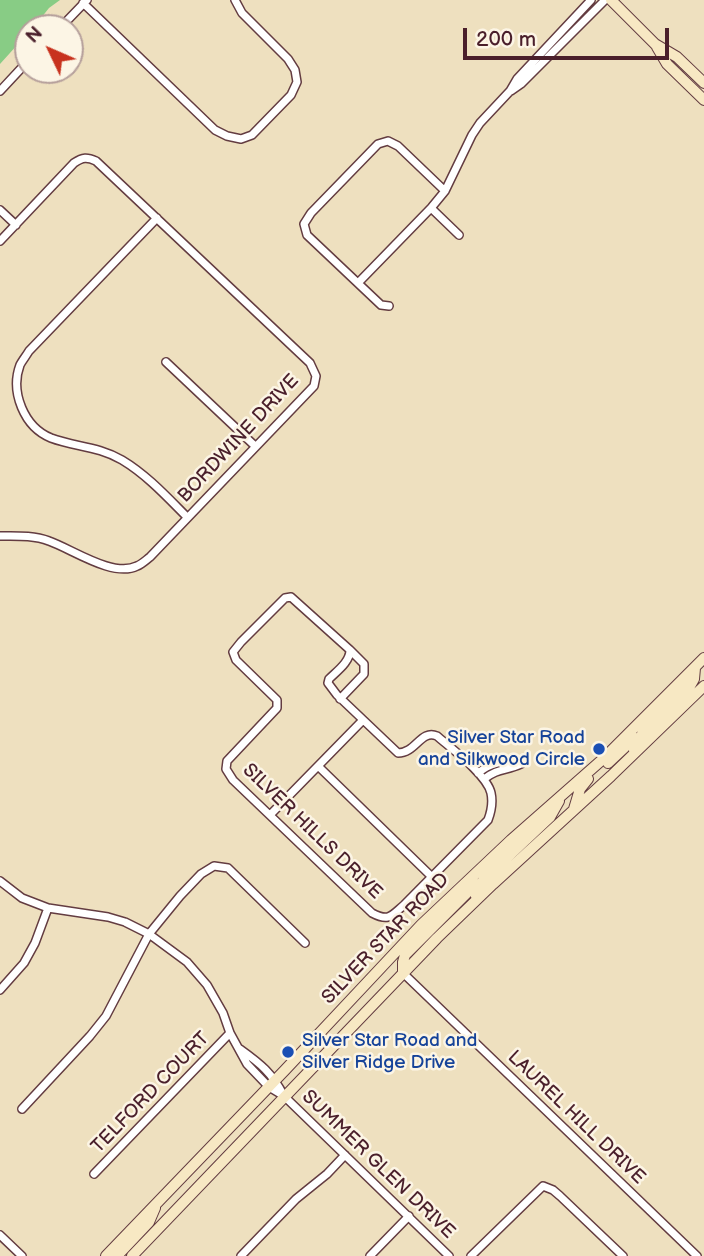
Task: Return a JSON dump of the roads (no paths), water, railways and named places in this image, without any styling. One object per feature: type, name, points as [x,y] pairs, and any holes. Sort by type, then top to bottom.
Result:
[{"type":"main road","points":[[611,0],[655,44],[667,64],[704,100]]},
{"type":"main road","points":[[655,44],[677,57],[704,83]]},
{"type":"main road","name":"SILVER STAR ROAD","points":[[106,1256],[421,925],[603,759],[704,659]]},
{"type":"main road","points":[[631,757],[642,734],[694,679],[695,667]]},
{"type":"main road","name":"SILVER STAR ROAD","points":[[132,1256],[473,903],[704,686]]},
{"type":"main road","points":[[574,810],[579,789],[625,747],[637,725]]},
{"type":"main road","points":[[473,903],[483,880],[550,817],[561,796]]},
{"type":"main road","points":[[403,973],[405,955],[467,893],[474,874]]},
{"type":"main road","points":[[117,1256],[149,1222],[158,1202]]},
{"type":"street","points":[[85,2],[215,130],[241,139],[252,135],[291,95],[297,82],[295,70],[288,59],[242,13],[235,0]]},
{"type":"street","points":[[358,282],[431,208],[445,191],[463,150],[476,129],[510,91],[517,79],[591,0]]},
{"type":"street","points":[[510,91],[522,84],[605,0]]},
{"type":"street","points":[[0,91],[14,76]]},
{"type":"street","points":[[389,306],[381,305],[307,235],[304,223],[310,213],[378,144],[388,141],[398,146],[445,191]]},
{"type":"street","name":"BORDWINE DRIVE","points":[[0,536],[46,540],[104,566],[136,568],[150,557],[313,386],[316,376],[310,363],[96,161],[87,157],[74,163],[16,225]]},
{"type":"street","points":[[431,208],[459,235]]},
{"type":"street","points":[[0,210],[16,225],[0,241]]},
{"type":"street","points":[[157,218],[29,352],[20,366],[17,384],[19,402],[37,429],[48,437],[93,448],[120,459],[142,473],[187,517]]},
{"type":"street","points":[[166,362],[255,446]]},
{"type":"street","name":"SILVER HILLS DRIVE","points":[[340,699],[398,753],[407,752],[427,734],[432,734],[481,776],[491,792],[492,810],[488,820],[389,917],[382,918],[372,913],[233,780],[226,769],[227,761],[277,708],[277,700],[273,695],[236,660],[233,655],[235,648],[285,598],[291,597],[298,601],[350,650]]},
{"type":"street","points":[[350,650],[365,664],[364,674],[340,699],[328,683],[350,656],[350,650]]},
{"type":"street","points":[[270,815],[363,720]]},
{"type":"street","points":[[318,766],[432,877]]},
{"type":"street","points":[[22,1109],[106,1016],[149,934],[201,874],[214,866],[228,867],[305,943]]},
{"type":"street","points":[[0,881],[22,898],[48,908],[125,922],[149,934],[187,962],[207,985],[223,1013],[237,1047],[261,1064],[272,1084]]},
{"type":"street","points":[[0,990],[24,963],[48,908]]},
{"type":"street","name":"LAUREL HILL DRIVE","points":[[403,973],[697,1256]]},
{"type":"street","name":"TELFORD COURT","points":[[94,1174],[230,1033]]},
{"type":"street","name":"SUMMER GLEN DRIVE","points":[[272,1084],[449,1256]]},
{"type":"street","points":[[241,1256],[296,1199],[327,1174],[345,1155]]},
{"type":"street","points":[[471,1256],[543,1186],[561,1196],[623,1256]]},
{"type":"street","points":[[370,1256],[409,1216]]},
{"type":"street","points":[[0,1235],[22,1256]]},
{"type":"place","name":"Silver Star Road and Silkwood Circle","points":[[599,749]]},
{"type":"place","name":"Silver Star Road and Silver Ridge Drive","points":[[288,1052]]}]
